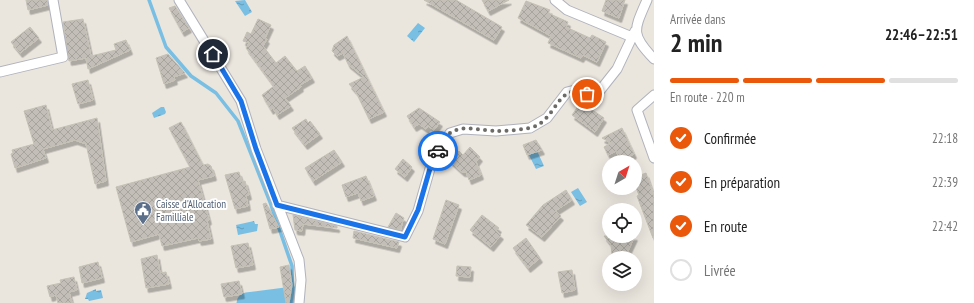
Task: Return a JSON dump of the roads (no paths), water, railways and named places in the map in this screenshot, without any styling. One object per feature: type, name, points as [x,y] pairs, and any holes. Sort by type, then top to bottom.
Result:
[{"type":"street","points":[[0,72],[63,57],[53,0]]},
{"type":"street","points":[[179,0],[241,101],[256,149],[299,260],[299,303]]},
{"type":"street","points":[[555,0],[567,10],[634,34],[654,60]]},
{"type":"street","points":[[277,205],[405,237],[418,210],[433,158],[450,133],[463,129],[496,131],[530,128],[547,118],[567,92],[575,90],[587,94],[598,93],[617,69],[634,34],[647,0]]},
{"type":"street","points":[[654,95],[637,110],[654,158]]},
{"type":"water","points":[[245,0],[252,12],[245,16],[235,1]]},
{"type":"water","points":[[418,23],[425,28],[414,42],[407,36]]},
{"type":"water","points":[[161,107],[164,107],[166,112],[165,114],[154,118],[152,113]]},
{"type":"water","points":[[536,152],[538,153],[544,166],[536,169],[529,155]]},
{"type":"water","points":[[578,188],[587,202],[580,206],[571,192]]},
{"type":"water","points":[[254,221],[255,224],[258,224],[257,231],[238,235],[236,225]]},
{"type":"water","points":[[96,289],[96,291],[101,290],[103,298],[89,301],[88,299],[85,299],[87,293]]},
{"type":"waterway","points":[[149,0],[166,47],[191,76],[216,93],[238,121],[270,202],[292,266],[293,303]]},
{"type":"waterway","points":[[247,303],[294,297]]},
{"type":"place","name":"Caisse d'Allocation Familliale","points":[[143,225]]}]
